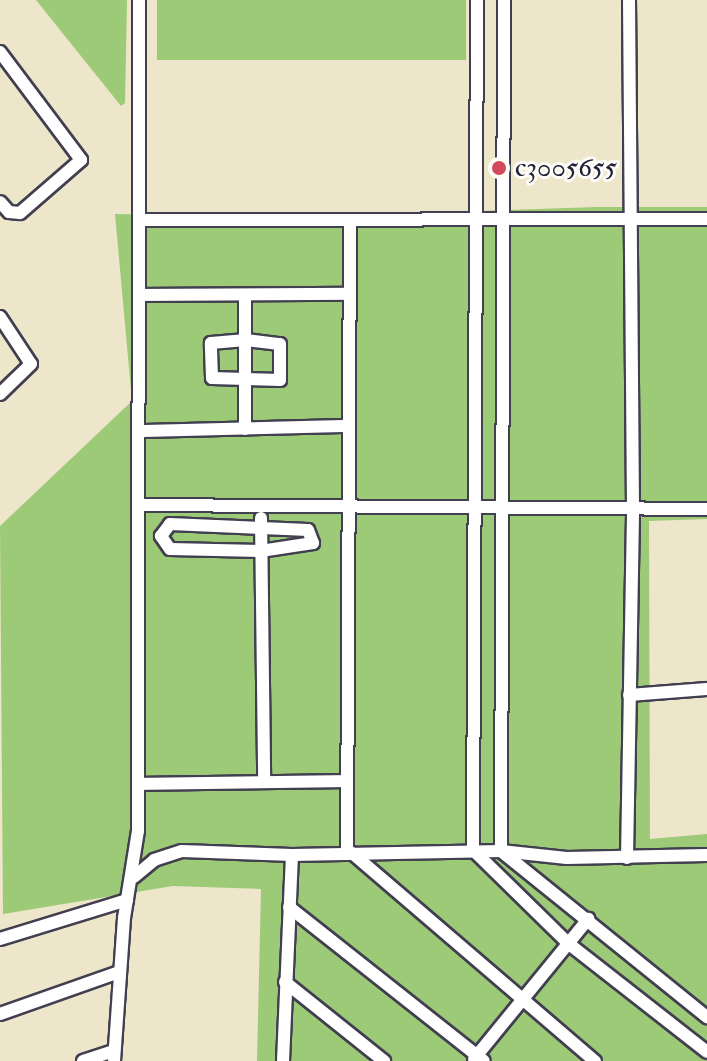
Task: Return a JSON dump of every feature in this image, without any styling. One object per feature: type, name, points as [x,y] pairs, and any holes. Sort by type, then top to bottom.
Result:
[{"type":"street","points":[[83,1061],[114,1056],[127,900],[134,877],[139,784],[139,0]]},
{"type":"street","points":[[477,0],[473,850],[569,944],[707,1052]]},
{"type":"street","points":[[501,851],[506,506],[504,0]]},
{"type":"street","points":[[627,858],[633,508],[629,0]]},
{"type":"street","points":[[0,52],[77,148],[81,160],[20,213],[9,212],[0,202]]},
{"type":"street","points":[[141,220],[477,223],[707,219]]},
{"type":"street","points":[[350,221],[344,781],[349,854],[595,1061]]},
{"type":"street","points":[[139,295],[350,294]]},
{"type":"street","points":[[245,296],[245,429]]},
{"type":"street","points":[[0,317],[31,364],[0,394]]},
{"type":"street","points":[[246,340],[280,344],[283,370],[278,381],[213,379],[209,348],[215,341],[246,340]]},
{"type":"street","points":[[140,431],[347,426]]},
{"type":"street","points":[[141,505],[707,509]]},
{"type":"street","points":[[260,506],[264,782]]},
{"type":"street","points":[[170,524],[261,524],[308,530],[313,543],[261,551],[170,549],[161,536],[170,524]]},
{"type":"street","points":[[629,695],[707,689]]},
{"type":"street","points":[[139,784],[344,781]]},
{"type":"street","points":[[134,877],[154,860],[182,851],[292,855],[473,850],[627,858],[707,855]]},
{"type":"street","points":[[501,851],[707,1017]]},
{"type":"street","points":[[283,1061],[292,855]]},
{"type":"street","points":[[0,939],[127,900]]},
{"type":"street","points":[[289,907],[478,1059],[519,1000],[588,919]]},
{"type":"street","points":[[0,1014],[119,972]]},
{"type":"street","points":[[285,982],[384,1061]]},
{"type":"green space","points":[[36,0],[127,0],[125,103],[121,106]]},
{"type":"green space","points":[[157,0],[466,0],[466,60],[157,60]]},
{"type":"green space","points":[[597,207],[707,207],[707,519],[649,521],[650,839],[707,834],[707,1061],[257,1061],[261,889],[173,886],[3,914],[0,526],[132,401],[115,214],[282,218]]},
{"type":"place","name":"c3005655","points":[[499,168]]}]
